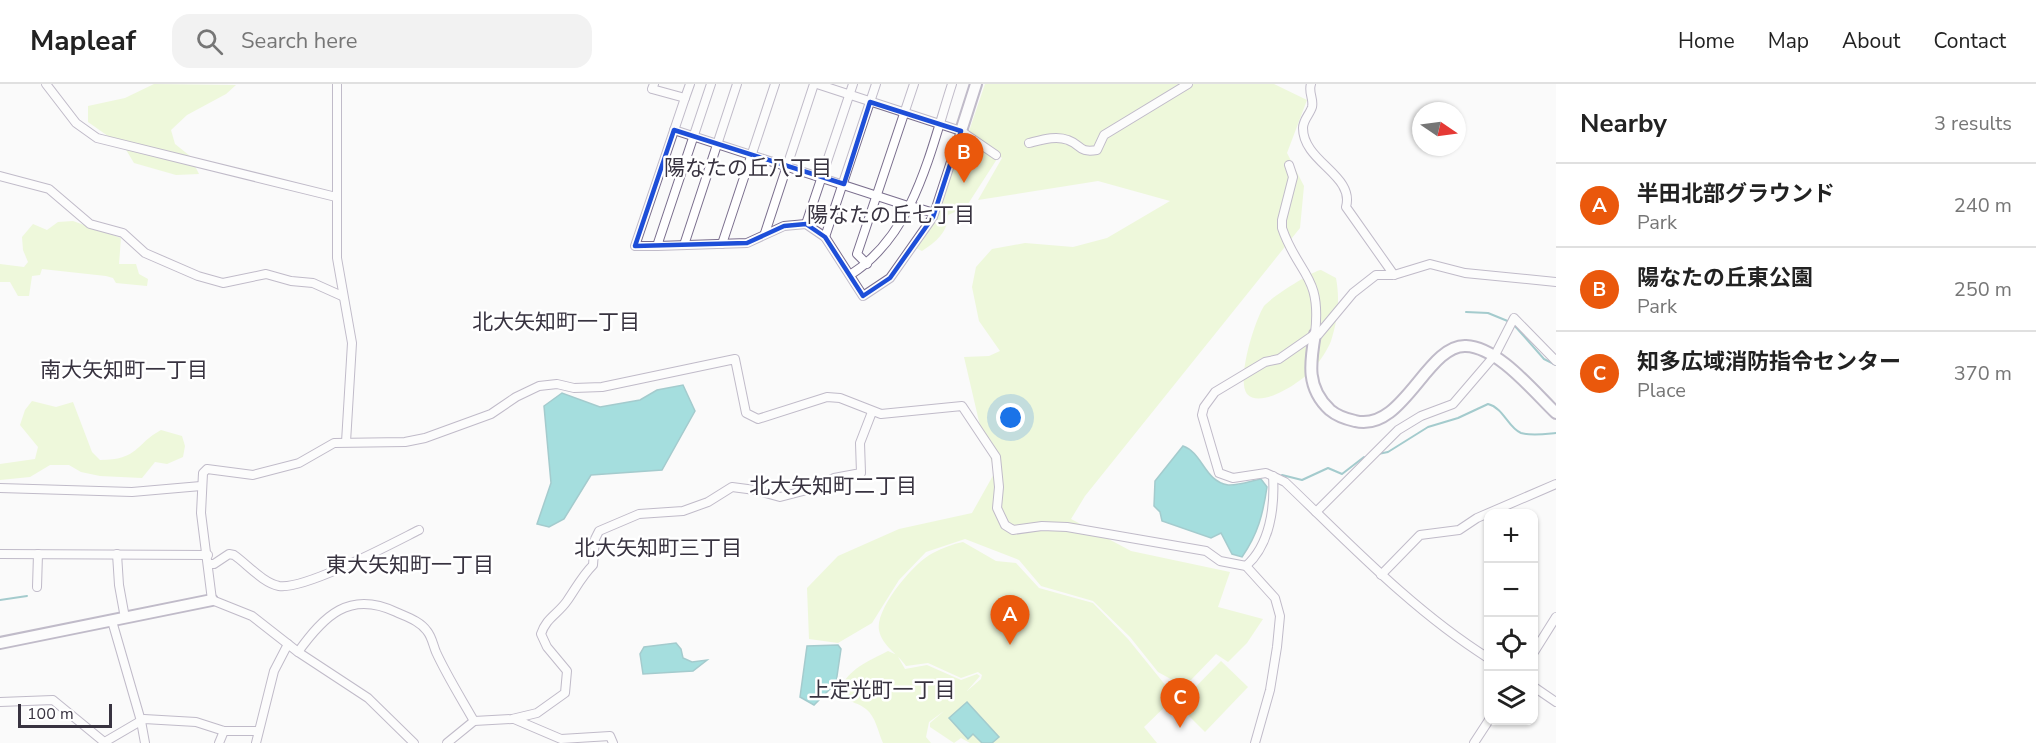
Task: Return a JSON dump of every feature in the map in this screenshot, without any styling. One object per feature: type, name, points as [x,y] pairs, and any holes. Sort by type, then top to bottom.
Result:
[{"type":"street","points":[[46,84],[76,123],[97,138],[336,197]]},
{"type":"street","points":[[337,84],[337,258],[342,296],[349,318],[351,343],[346,442]]},
{"type":"street","points":[[654,84],[652,89],[685,98]]},
{"type":"street","points":[[690,84],[634,246],[747,243],[784,226],[806,224],[825,237],[863,296],[890,279],[934,213],[976,84]]},
{"type":"street","points":[[657,246],[711,84]]},
{"type":"street","points":[[684,245],[716,142],[737,84]]},
{"type":"street","points":[[722,244],[776,84]]},
{"type":"street","points":[[765,233],[815,84],[961,131],[996,156]]},
{"type":"street","points":[[806,224],[853,84]]},
{"type":"street","points":[[825,237],[876,84]]},
{"type":"street","points":[[867,264],[857,254],[914,84]]},
{"type":"street","points":[[850,275],[867,264],[911,207],[952,84]]},
{"type":"street","points":[[1029,143],[1048,138],[1068,140],[1078,149],[1087,152],[1097,150],[1104,135],[1188,84]]},
{"type":"street","points":[[1311,84],[1309,89],[1312,106],[1304,122],[1305,135],[1317,159],[1345,187],[1349,198],[1346,207],[1394,275]]},
{"type":"street","points":[[674,130],[934,213]]},
{"type":"street","points":[[1289,165],[1293,177],[1282,228],[1315,293],[1318,307],[1310,366],[1316,391],[1332,411],[1359,422],[1373,422],[1388,415],[1432,366],[1455,348],[1466,346],[1495,355],[1556,413]]},
{"type":"street","points":[[0,176],[49,189],[90,224],[123,233],[151,257],[206,279],[223,283],[266,274],[291,281],[313,283],[342,296]]},
{"type":"street","points":[[1484,656],[1456,638],[1381,575],[1285,482],[1259,472],[1233,478],[1219,473],[1202,421],[1204,407],[1223,386],[1265,362],[1279,360],[1315,334],[1318,335],[1353,293],[1376,275],[1394,275],[1430,264],[1465,273],[1556,282]]},
{"type":"street","points":[[1316,512],[1398,430],[1421,416],[1454,404],[1495,355],[1514,318],[1556,361]]},
{"type":"street","points":[[212,600],[201,513],[201,486],[203,473],[207,469],[253,475],[293,465],[329,446],[346,442],[398,442],[425,438],[491,414],[516,397],[539,386],[602,387],[685,367],[735,359],[746,413],[752,417],[764,418],[827,397],[840,398],[872,412],[887,414],[958,405],[964,408],[996,457],[999,487],[997,508],[1005,525],[1013,530],[1042,526],[1119,534],[1206,551],[1220,561],[1246,566],[1275,598],[1280,616],[1270,690],[1255,743]]},
{"type":"street","points":[[447,743],[474,721],[512,719],[537,713],[565,693],[567,671],[547,647],[541,634],[546,622],[561,609],[583,574],[592,565],[595,540],[599,531],[639,514],[661,514],[697,507],[732,487],[780,497],[811,489],[834,478],[861,473],[860,442],[872,412]]},
{"type":"street","points":[[1246,566],[1266,533],[1274,492],[1273,476]]},
{"type":"street","points":[[1381,575],[1420,535],[1429,532],[1455,531],[1477,518],[1556,484]]},
{"type":"street","points":[[0,488],[132,492],[201,486]]},
{"type":"street","points":[[208,564],[214,564],[229,554],[234,555],[271,583],[282,587],[331,572],[419,530]]},
{"type":"street","points":[[0,554],[208,555]]},
{"type":"street","points":[[37,587],[38,554]]},
{"type":"street","points":[[117,554],[119,585],[125,618]]},
{"type":"street","points":[[0,643],[212,600],[252,616],[298,652],[368,698],[414,743]]},
{"type":"street","points":[[298,652],[316,627],[337,611],[350,605],[366,603],[389,609],[422,625],[429,633],[435,651],[474,721]]},
{"type":"street","points":[[1538,644],[1556,617]]},
{"type":"street","points":[[112,621],[141,721],[145,743]]},
{"type":"street","points":[[256,743],[257,731],[278,661],[288,644]]},
{"type":"street","points":[[1538,690],[1556,702]]},
{"type":"street","points":[[0,702],[53,700],[103,742],[144,719],[196,722],[224,731],[257,731]]},
{"type":"street","points":[[512,719],[561,739],[610,736],[613,743]]},
{"type":"street","points":[[1474,743],[1486,725]]},
{"type":"street","points":[[219,743],[224,731]]},
{"type":"highlighted area","points":[[870,102],[961,131],[933,217],[890,278],[863,296],[825,237],[806,224],[784,226],[747,243],[635,246],[674,130],[844,184]]},
{"type":"green space","points":[[154,84],[236,85],[226,94],[187,115],[171,130],[175,144],[190,156],[199,174],[176,175],[134,163],[125,148],[88,122],[88,106],[125,98]]},
{"type":"green space","points":[[985,84],[1274,84],[1307,100],[1287,153],[1304,186],[1300,228],[1085,496],[1071,519],[1131,551],[1230,572],[1218,607],[1263,619],[1247,643],[1228,662],[1216,654],[1190,681],[1176,682],[1158,672],[1130,637],[1093,601],[1041,586],[1019,560],[965,539],[926,552],[899,580],[872,623],[838,643],[809,639],[807,588],[838,556],[899,529],[972,513],[995,472],[981,430],[964,357],[989,356],[1000,351],[979,321],[972,287],[976,267],[992,249],[1025,243],[1073,247],[1107,238],[1170,201],[1098,181],[978,200],[1002,158],[969,131]]},
{"type":"green space","points":[[965,138],[997,159],[966,207],[948,215],[946,227],[940,236],[922,251],[916,248],[936,219],[962,139]]},
{"type":"green space","points":[[73,221],[121,238],[119,264],[136,264],[139,274],[148,279],[147,286],[116,283],[113,278],[106,276],[42,269],[40,275],[32,276],[29,296],[18,296],[10,282],[0,282],[0,264],[24,267],[28,262],[23,250],[22,237],[33,224],[47,230],[58,222]]},
{"type":"green space","points":[[1321,270],[1336,278],[1337,286],[1337,317],[1328,348],[1314,368],[1292,386],[1272,396],[1253,398],[1247,394],[1244,387],[1244,376],[1248,350],[1260,313],[1264,306],[1291,286]]},
{"type":"green space","points":[[32,401],[56,407],[73,402],[92,452],[100,460],[130,454],[161,430],[182,436],[185,446],[183,457],[167,464],[155,462],[142,478],[100,476],[81,472],[69,465],[50,465],[30,477],[0,480],[0,464],[35,459],[38,447],[20,425],[25,410]]},
{"type":"green space","points":[[963,542],[996,561],[1016,563],[1039,588],[1093,603],[1128,639],[1175,697],[1144,727],[1157,743],[970,743],[961,738],[954,743],[930,727],[930,723],[944,711],[929,722],[926,737],[931,743],[883,743],[869,712],[847,699],[839,691],[843,683],[859,666],[888,651],[896,654],[883,641],[879,630],[879,621],[889,599],[897,587],[925,558],[944,548]],"holes":[[[898,657],[906,666],[928,663],[961,678],[978,672],[982,675],[981,679],[967,691],[980,676],[977,674],[961,680],[927,665],[905,669]]]},
{"type":"green space","points":[[1221,661],[1248,687],[1205,732],[1178,705]]},
{"type":"water","points":[[683,385],[695,411],[662,470],[591,475],[564,519],[549,527],[537,524],[551,483],[544,406],[562,393],[600,407],[640,400],[657,390]]},
{"type":"water","points":[[1183,446],[1195,454],[1208,473],[1220,482],[1232,485],[1261,479],[1267,487],[1259,524],[1242,557],[1232,554],[1221,533],[1211,538],[1162,521],[1160,512],[1154,506],[1155,481]]},
{"type":"water","points":[[676,643],[681,649],[683,658],[692,662],[707,660],[693,671],[643,674],[640,654],[644,647]]},
{"type":"water","points":[[838,645],[841,649],[836,683],[814,705],[800,697],[807,646]]},
{"type":"water","points":[[967,702],[999,737],[992,743],[982,743],[973,734],[968,739],[949,718]]},
{"type":"waterway","points":[[1466,312],[1488,313],[1510,322]]},
{"type":"waterway","points":[[1514,325],[1544,359],[1556,365]]},
{"type":"waterway","points":[[1378,454],[1388,452],[1428,427],[1458,418],[1488,404],[1498,410],[1521,433],[1534,435],[1556,433]]},
{"type":"waterway","points":[[1282,475],[1302,480],[1328,468],[1342,474],[1364,457]]},
{"type":"waterway","points":[[0,600],[27,596]]},
{"type":"place","name":"陽なたの丘東公園","points":[[964,183]]},
{"type":"place","name":"半田北部グラウンド","points":[[1010,645]]},
{"type":"place","name":"知多広域消防指令センター","points":[[1180,728]]},
{"type":"district","name":"陽なたの丘八丁目","points":[[748,168]]},
{"type":"district","name":"陽なたの丘七丁目","points":[[891,215]]},
{"type":"district","name":"北大矢知町一丁目","points":[[556,322]]},
{"type":"district","name":"南大矢知町一丁目","points":[[124,370]]},
{"type":"district","name":"北大矢知町二丁目","points":[[833,486]]},
{"type":"district","name":"北大矢知町三丁目","points":[[658,548]]},
{"type":"district","name":"東大矢知町一丁目","points":[[410,565]]},
{"type":"district","name":"上定光町一丁目","points":[[882,690]]}]
